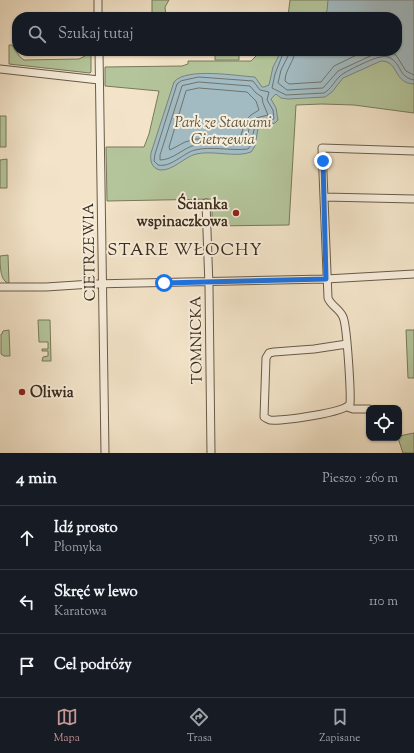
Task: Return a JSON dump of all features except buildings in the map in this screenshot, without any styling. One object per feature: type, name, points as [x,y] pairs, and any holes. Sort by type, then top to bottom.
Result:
[{"type":"street","points":[[98,0],[98,12]]},
{"type":"street","name":"CIETRZEWIA","points":[[99,56],[105,453]]},
{"type":"street","points":[[0,69],[99,80]]},
{"type":"street","points":[[366,409],[353,409],[349,404],[347,344],[344,319],[328,298],[326,279],[322,148],[414,151]]},
{"type":"street","points":[[324,197],[414,199]]},
{"type":"street","name":"TOMNICKA","points":[[206,203],[209,282],[211,453]]},
{"type":"street","points":[[0,287],[326,279],[414,274]]},
{"type":"street","points":[[347,344],[314,349],[274,352],[269,354],[266,358],[263,414],[264,417],[270,420],[306,417],[349,404]]},
{"type":"green space","points":[[152,0],[169,0],[165,7],[166,12],[152,12]]},
{"type":"green space","name":"Park ze Stawami Cietrzewia","points":[[290,0],[414,0],[414,113],[354,105],[296,105],[289,225],[213,226],[212,206],[214,204],[214,199],[107,201],[106,147],[144,147],[149,134],[159,91],[105,86],[105,67],[182,66],[188,64],[188,61],[251,61],[256,56],[402,56],[402,12],[288,12]]},
{"type":"green space","points":[[9,45],[12,45],[12,56],[19,56],[24,60],[79,59],[85,56],[91,56],[91,72],[90,73],[9,64]]},
{"type":"green space","points":[[215,56],[239,56],[239,60],[215,60]]},
{"type":"green space","points":[[0,116],[6,116],[6,147],[0,147]]},
{"type":"green space","points":[[7,159],[7,188],[0,188],[0,160]]},
{"type":"green space","points":[[8,255],[9,283],[4,280],[2,276],[0,264],[0,256]]},
{"type":"green space","points":[[38,320],[50,320],[51,361],[42,361],[43,357],[48,356],[48,351],[42,351],[42,349],[48,349],[48,342],[39,342]]},
{"type":"green space","points":[[9,330],[10,356],[4,356],[1,354],[1,334],[3,331]]},
{"type":"green space","points":[[406,330],[414,330],[414,378],[408,378]]},
{"type":"green space","points":[[414,433],[414,453],[403,453],[399,441],[402,441],[402,435]]},
{"type":"water","points":[[328,0],[414,0],[414,84],[407,83],[403,80],[391,64],[381,61],[343,78],[332,92],[325,97],[288,99],[281,98],[276,94],[271,99],[276,108],[278,120],[275,123],[258,128],[255,146],[251,152],[245,154],[196,154],[165,170],[157,169],[153,166],[151,161],[151,153],[174,82],[180,77],[200,74],[225,74],[255,77],[262,87],[264,87],[269,85],[273,67],[278,56],[402,56],[402,12],[326,12]]},
{"type":"place","name":"Ścianka wspinaczkowa","points":[[236,213]]},
{"type":"place","name":"Oliwia","points":[[22,392]]},
{"type":"district","name":"STARE WŁOCHY","points":[[185,249]]},
{"type":"route","points":[[164,283],[326,279],[323,161]]}]
